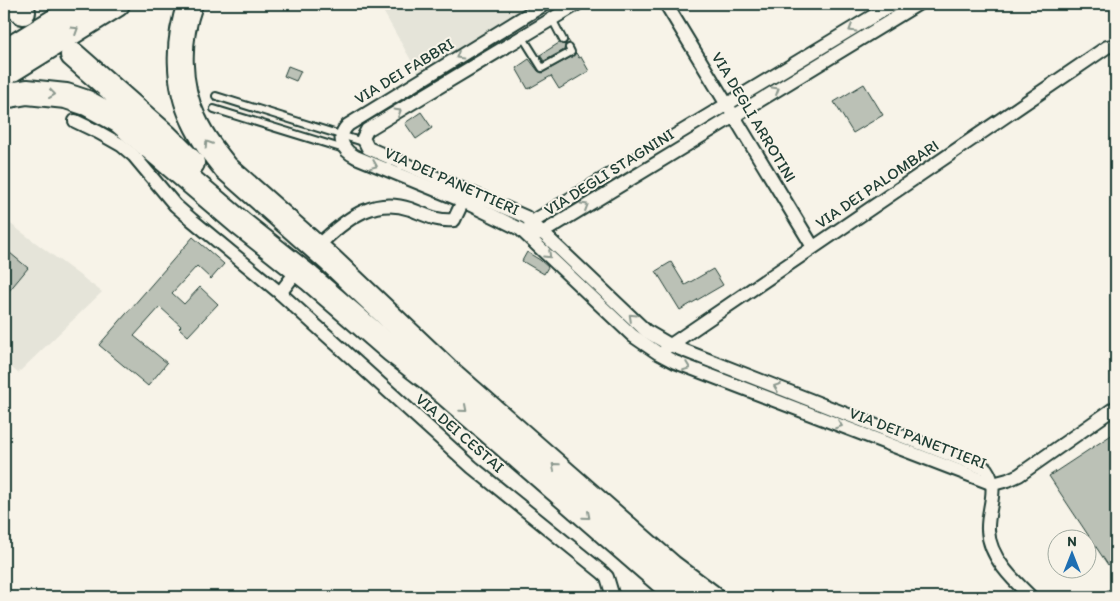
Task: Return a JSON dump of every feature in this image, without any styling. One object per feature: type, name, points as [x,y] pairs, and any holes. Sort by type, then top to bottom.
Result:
[{"type":"highway","points":[[4,41],[64,4]]},
{"type":"highway","points":[[4,53],[83,4]]},
{"type":"highway","points":[[4,74],[117,4]]},
{"type":"highway","points":[[190,4],[182,35],[182,74],[188,106],[194,121],[213,152],[226,168],[330,260],[436,374],[680,597]]},
{"type":"highway","points":[[73,55],[165,136],[218,178],[410,343],[436,374],[671,567],[711,597]]},
{"type":"highway","points":[[4,96],[27,92],[66,96],[87,103],[120,121],[241,224],[310,278],[392,350],[436,374]]},
{"type":"street","name":"VIA DEI FABBRI","points":[[341,135],[348,125],[358,118],[545,4]]},
{"type":"street","name":"VIA DEI FABBRI","points":[[363,142],[364,134],[367,130],[578,4]]},
{"type":"street","name":"VIA DEGLI ARROTINI","points":[[666,4],[813,247]]},
{"type":"street","points":[[731,110],[894,4]]},
{"type":"street","points":[[731,110],[918,4]]},
{"type":"street","points":[[488,39],[496,52]]},
{"type":"street","name":"VIA DEI PALOMBARI","points":[[658,353],[1107,47],[1116,45]]},
{"type":"street","name":"VIA DEGLI STAGNINI","points":[[527,236],[532,222],[731,110]]},
{"type":"street","name":"VIA DEGLI STAGNINI","points":[[527,236],[542,233],[731,110]]},
{"type":"street","name":"VIA DEI CESTAI","points":[[75,121],[121,145],[134,156],[175,205],[280,293],[472,467],[603,573],[607,577],[613,597]]},
{"type":"street","points":[[341,135],[344,149]]},
{"type":"street","name":"VIA DEI PANETTIERI","points":[[363,142],[368,148],[519,213],[532,222],[646,331],[670,346],[982,466],[989,473],[993,484]]},
{"type":"street","name":"VIA DEI PANETTIERI","points":[[344,149],[356,157],[463,201],[510,224],[527,236],[633,336],[675,362],[993,484]]},
{"type":"street","points":[[324,240],[341,224],[371,208],[395,204],[444,222],[454,220],[463,201]]},
{"type":"street","points":[[280,293],[294,275]]},
{"type":"street","points":[[1031,597],[1001,564],[990,542],[988,523],[993,497],[993,484],[1019,475],[1116,407]]},
{"type":"street","points":[[1111,597],[1116,594]]},
{"type":"lane","points":[[552,19],[564,40]]},
{"type":"lane","points":[[522,36],[542,68],[571,52],[568,48]]},
{"type":"lane","points":[[216,96],[363,142]]},
{"type":"lane","points":[[214,109],[344,149]]},
{"type":"shaded area","points":[[379,4],[538,4],[420,76]]},
{"type":"shaded area","points":[[4,219],[102,292],[18,373],[4,361]]},
{"type":"building","points":[[559,43],[565,45],[564,50],[544,61],[540,55]]},
{"type":"building","points":[[576,53],[579,58],[581,57],[589,71],[559,89],[551,76],[528,89],[516,68],[529,59],[538,71],[542,73]]},
{"type":"building","points":[[288,66],[301,71],[296,81],[284,76]]},
{"type":"building","points":[[864,84],[883,115],[853,133],[834,102]]},
{"type":"building","points":[[421,112],[432,128],[416,139],[405,123]]},
{"type":"building","points":[[193,237],[224,264],[211,279],[197,266],[172,293],[184,304],[200,287],[218,304],[188,336],[179,328],[181,326],[160,307],[134,336],[167,363],[148,386],[99,345]]},
{"type":"building","points":[[4,248],[28,268],[4,297]]},
{"type":"building","points":[[527,252],[548,267],[544,274],[522,261]]},
{"type":"building","points":[[671,262],[685,285],[713,269],[723,285],[680,310],[656,271]]},
{"type":"building","points":[[1116,432],[1116,559],[1108,565],[1098,550],[1098,528],[1083,528],[1049,476]]}]
